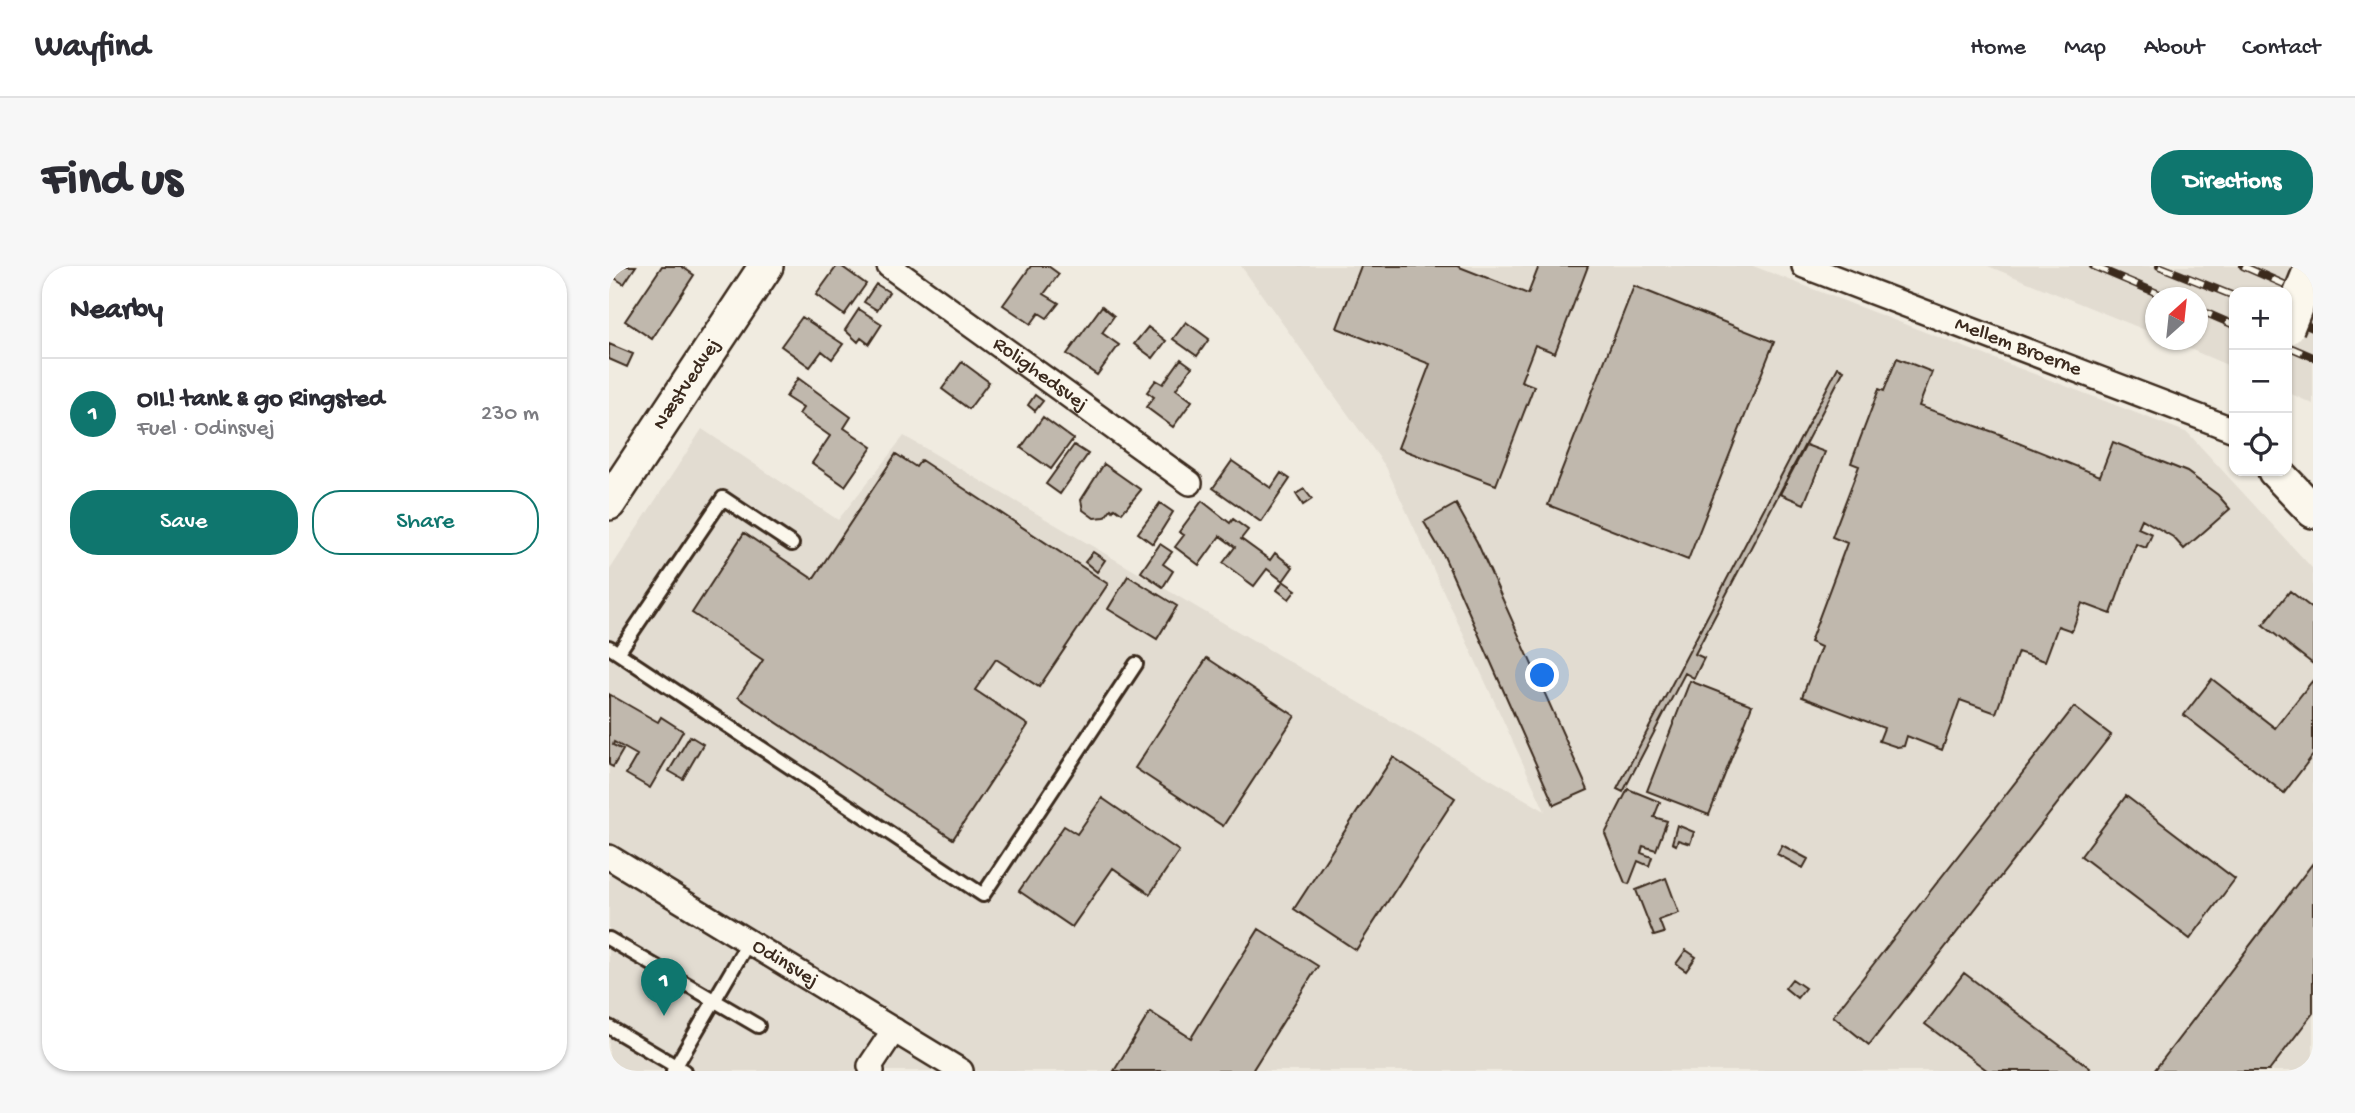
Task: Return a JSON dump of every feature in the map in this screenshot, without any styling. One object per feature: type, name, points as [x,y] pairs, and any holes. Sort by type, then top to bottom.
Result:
[{"type":"main road","name":"Næstvedvej","points":[[609,503],[765,266]]},
{"type":"main road","points":[[2292,316],[2312,266]]},
{"type":"main road","points":[[2280,476],[2313,511]]},
{"type":"street","name":"Rolighedsvej","points":[[889,266],[1190,483]]},
{"type":"street","name":"Mellem Broerne","points":[[1804,266],[2229,428]]},
{"type":"street","name":"Odinsvej","points":[[609,857],[961,1071]]},
{"type":"street","points":[[872,1071],[870,1066],[894,1030]]},
{"type":"lane","points":[[792,544],[723,498],[613,650],[983,895],[1136,664]]},
{"type":"lane","points":[[609,939],[758,1026]]},
{"type":"lane","points":[[609,1027],[678,1069],[749,941]]},
{"type":"shaded area","points":[[1241,266],[1753,266],[2188,433],[2313,569],[2313,1071],[609,1071],[609,571],[702,429],[838,520],[904,436],[1545,811],[1386,467]]},
{"type":"shaded area","points":[[1988,266],[2313,266],[2313,404],[2292,394],[2292,287],[2229,287],[2229,366],[2192,350],[2208,350],[2208,287],[2145,287],[2145,330]]},
{"type":"building","points":[[609,266],[636,266],[624,284],[613,277],[609,282]]},
{"type":"building","points":[[662,266],[681,266],[694,275],[652,339],[625,321]]},
{"type":"building","points":[[837,266],[841,266],[866,284],[844,315],[816,295]]},
{"type":"building","points":[[1031,266],[1048,266],[1059,274],[1044,294],[1059,303],[1047,318],[1039,313],[1031,324],[1003,305]]},
{"type":"building","points":[[1361,266],[1457,266],[1528,294],[1539,266],[1588,266],[1555,353],[1535,345],[1521,381],[1534,386],[1496,485],[1398,448],[1430,364],[1337,328]]},
{"type":"building","points":[[876,284],[889,292],[877,310],[864,302]]},
{"type":"building","points":[[1634,286],[1774,342],[1688,560],[1548,505]]},
{"type":"building","points":[[1102,306],[1114,316],[1102,333],[1119,345],[1097,375],[1067,354]]},
{"type":"building","points":[[859,309],[882,324],[869,344],[861,338],[858,342],[845,330]]},
{"type":"building","points":[[802,317],[843,344],[832,359],[822,351],[810,367],[781,346]]},
{"type":"building","points":[[1186,322],[1209,339],[1197,356],[1173,339]]},
{"type":"building","points":[[1148,327],[1166,341],[1153,358],[1134,344]]},
{"type":"building","points":[[609,344],[633,354],[627,367],[609,359]]},
{"type":"building","points":[[1897,358],[1932,372],[1919,406],[2002,435],[2100,476],[2113,442],[2187,472],[2218,495],[2230,509],[2184,549],[2173,537],[2142,519],[2138,528],[2152,534],[2146,548],[2136,544],[2111,614],[2082,603],[2072,631],[2058,626],[2045,661],[2018,652],[1996,713],[1960,700],[1942,750],[1907,736],[1904,746],[1897,747],[1879,741],[1884,728],[1802,697],[1821,647],[1810,642],[1847,543],[1832,537],[1859,466],[1851,463],[1879,389],[1884,391]]},
{"type":"building","points":[[1181,359],[1192,367],[1176,389],[1192,401],[1173,427],[1146,407],[1154,397],[1147,392],[1156,380],[1163,384]]},
{"type":"building","points":[[962,362],[989,382],[969,409],[942,389]]},
{"type":"building","points":[[1838,367],[1844,370],[1695,654],[1704,658],[1694,678],[1685,673],[1623,792],[1617,789]]},
{"type":"building","points":[[798,378],[851,417],[844,428],[872,447],[845,486],[812,463],[830,436],[799,414],[803,408],[786,397]]},
{"type":"building","points":[[1035,395],[1043,401],[1035,411],[1028,405]]},
{"type":"building","points":[[1043,417],[1073,439],[1051,469],[1021,448]]},
{"type":"building","points":[[1074,445],[1088,454],[1060,494],[1046,484]]},
{"type":"building","points":[[1806,445],[1825,452],[1804,504],[1780,494]]},
{"type":"building","points":[[896,454],[916,467],[921,460],[1108,584],[1039,687],[996,659],[975,690],[1028,725],[953,839],[738,697],[763,660],[692,613],[744,533],[813,579]]},
{"type":"building","points":[[1232,461],[1271,488],[1281,473],[1290,479],[1261,522],[1213,488]]},
{"type":"building","points":[[1104,464],[1141,490],[1122,513],[1115,508],[1105,517],[1094,518],[1083,510],[1081,500]]},
{"type":"building","points":[[1304,489],[1312,499],[1303,505],[1296,494]]},
{"type":"building","points":[[1202,501],[1230,523],[1233,519],[1248,530],[1241,539],[1270,560],[1275,553],[1293,567],[1283,581],[1267,569],[1254,586],[1223,563],[1235,547],[1220,536],[1199,565],[1175,547],[1184,535],[1179,532]]},
{"type":"building","points":[[1160,503],[1173,512],[1153,544],[1138,533]]},
{"type":"building","points":[[1456,504],[1477,542],[1588,790],[1554,805],[1444,556],[1424,522]]},
{"type":"building","points":[[1160,544],[1172,552],[1163,564],[1173,571],[1163,587],[1141,572]]},
{"type":"building","points":[[1093,552],[1105,560],[1097,572],[1085,562]]},
{"type":"building","points":[[1128,576],[1177,606],[1157,639],[1108,609]]},
{"type":"building","points":[[1283,581],[1296,590],[1289,599],[1277,590]]},
{"type":"building","points":[[2290,591],[2313,609],[2313,664],[2263,625]]},
{"type":"building","points":[[1207,658],[1295,716],[1223,826],[1135,768]]},
{"type":"building","points":[[2212,679],[2275,728],[2313,680],[2313,755],[2284,793],[2184,715]]},
{"type":"building","points":[[1690,681],[1752,705],[1709,815],[1647,791]]},
{"type":"building","points":[[609,694],[658,722],[661,717],[683,731],[650,788],[626,774],[637,755],[614,742],[613,745],[623,750],[613,767],[609,765]]},
{"type":"building","points":[[2074,707],[2111,735],[1869,1045],[1833,1016]]},
{"type":"building","points":[[690,736],[703,744],[683,779],[669,771]]},
{"type":"building","points":[[1393,757],[1455,798],[1356,950],[1294,909]]},
{"type":"building","points":[[1628,789],[1660,802],[1654,817],[1667,821],[1656,850],[1643,846],[1641,853],[1652,857],[1649,866],[1638,861],[1629,884],[1625,883],[1605,834]]},
{"type":"building","points":[[2126,796],[2235,879],[2190,939],[2081,856]]},
{"type":"building","points":[[1102,798],[1179,851],[1150,894],[1113,868],[1072,927],[1019,891],[1064,826],[1077,834]]},
{"type":"building","points":[[1677,825],[1694,832],[1690,844],[1678,840],[1676,845],[1672,843]]},
{"type":"building","points":[[1782,845],[1808,859],[1803,868],[1777,854]]},
{"type":"building","points":[[2313,863],[2313,1013],[2269,1071],[2154,1071]]},
{"type":"building","points":[[1666,878],[1679,913],[1659,920],[1664,933],[1654,936],[1636,890]]},
{"type":"building","points":[[1259,929],[1318,966],[1252,1071],[1114,1071],[1150,1012],[1191,1038]]},
{"type":"building","points":[[1686,950],[1696,957],[1686,971],[1676,964]]},
{"type":"building","points":[[1964,973],[2090,1068],[2087,1071],[1988,1071],[1925,1024]]},
{"type":"building","points":[[1792,979],[1805,988],[1797,998],[1785,988]]},
{"type":"railway","points":[[2093,266],[2145,288]]},
{"type":"railway","points":[[2159,266],[2229,294]]},
{"type":"railway","points":[[2243,266],[2313,297]]},
{"type":"railway","points":[[2304,266],[2313,270]]},
{"type":"railway","points":[[2208,314],[2229,323]]},
{"type":"railway","points":[[2292,319],[2313,328]]},
{"type":"railway","points":[[2292,348],[2313,357]]},
{"type":"place","name":"OIL! tank & go Ringsted","points":[[664,1016]]}]
